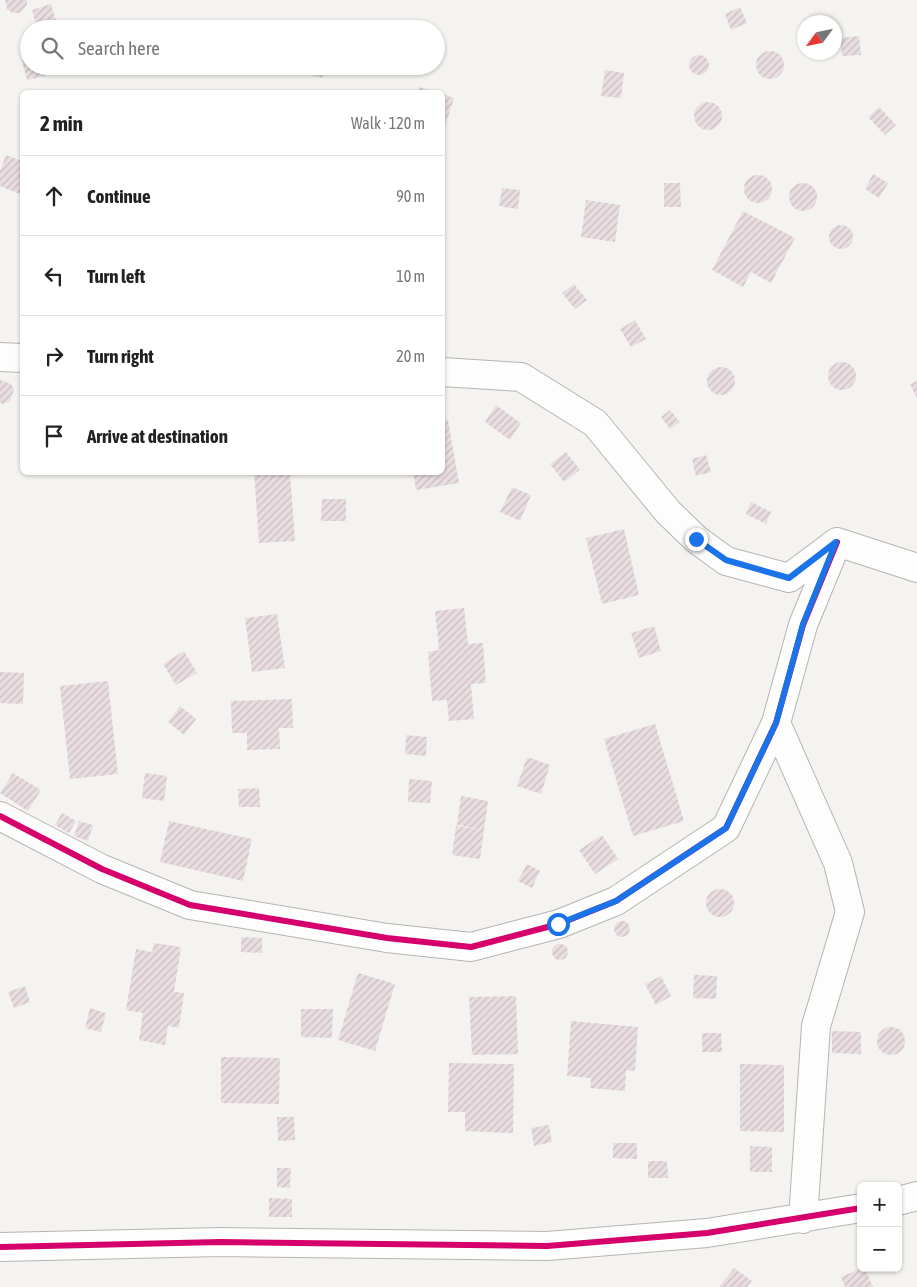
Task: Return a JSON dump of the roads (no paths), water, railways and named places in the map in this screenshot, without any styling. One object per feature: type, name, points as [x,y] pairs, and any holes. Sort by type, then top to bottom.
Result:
[{"type":"street","points":[[0,357],[20,358]]},
{"type":"street","points":[[445,372],[521,377],[595,422],[668,512],[696,539],[726,560],[789,578],[836,542]]},
{"type":"street","points":[[836,542],[917,568]]},
{"type":"street","points":[[0,816],[102,869],[190,905],[387,938],[471,947],[558,924],[616,901],[726,828],[776,723],[803,624],[836,542]]},
{"type":"street","points":[[776,723],[838,863],[850,912],[816,1026],[804,1219]]},
{"type":"street","points":[[902,1201],[917,1196]]},
{"type":"street","points":[[0,1247],[221,1242],[547,1246],[707,1232],[804,1219],[857,1209]]}]
